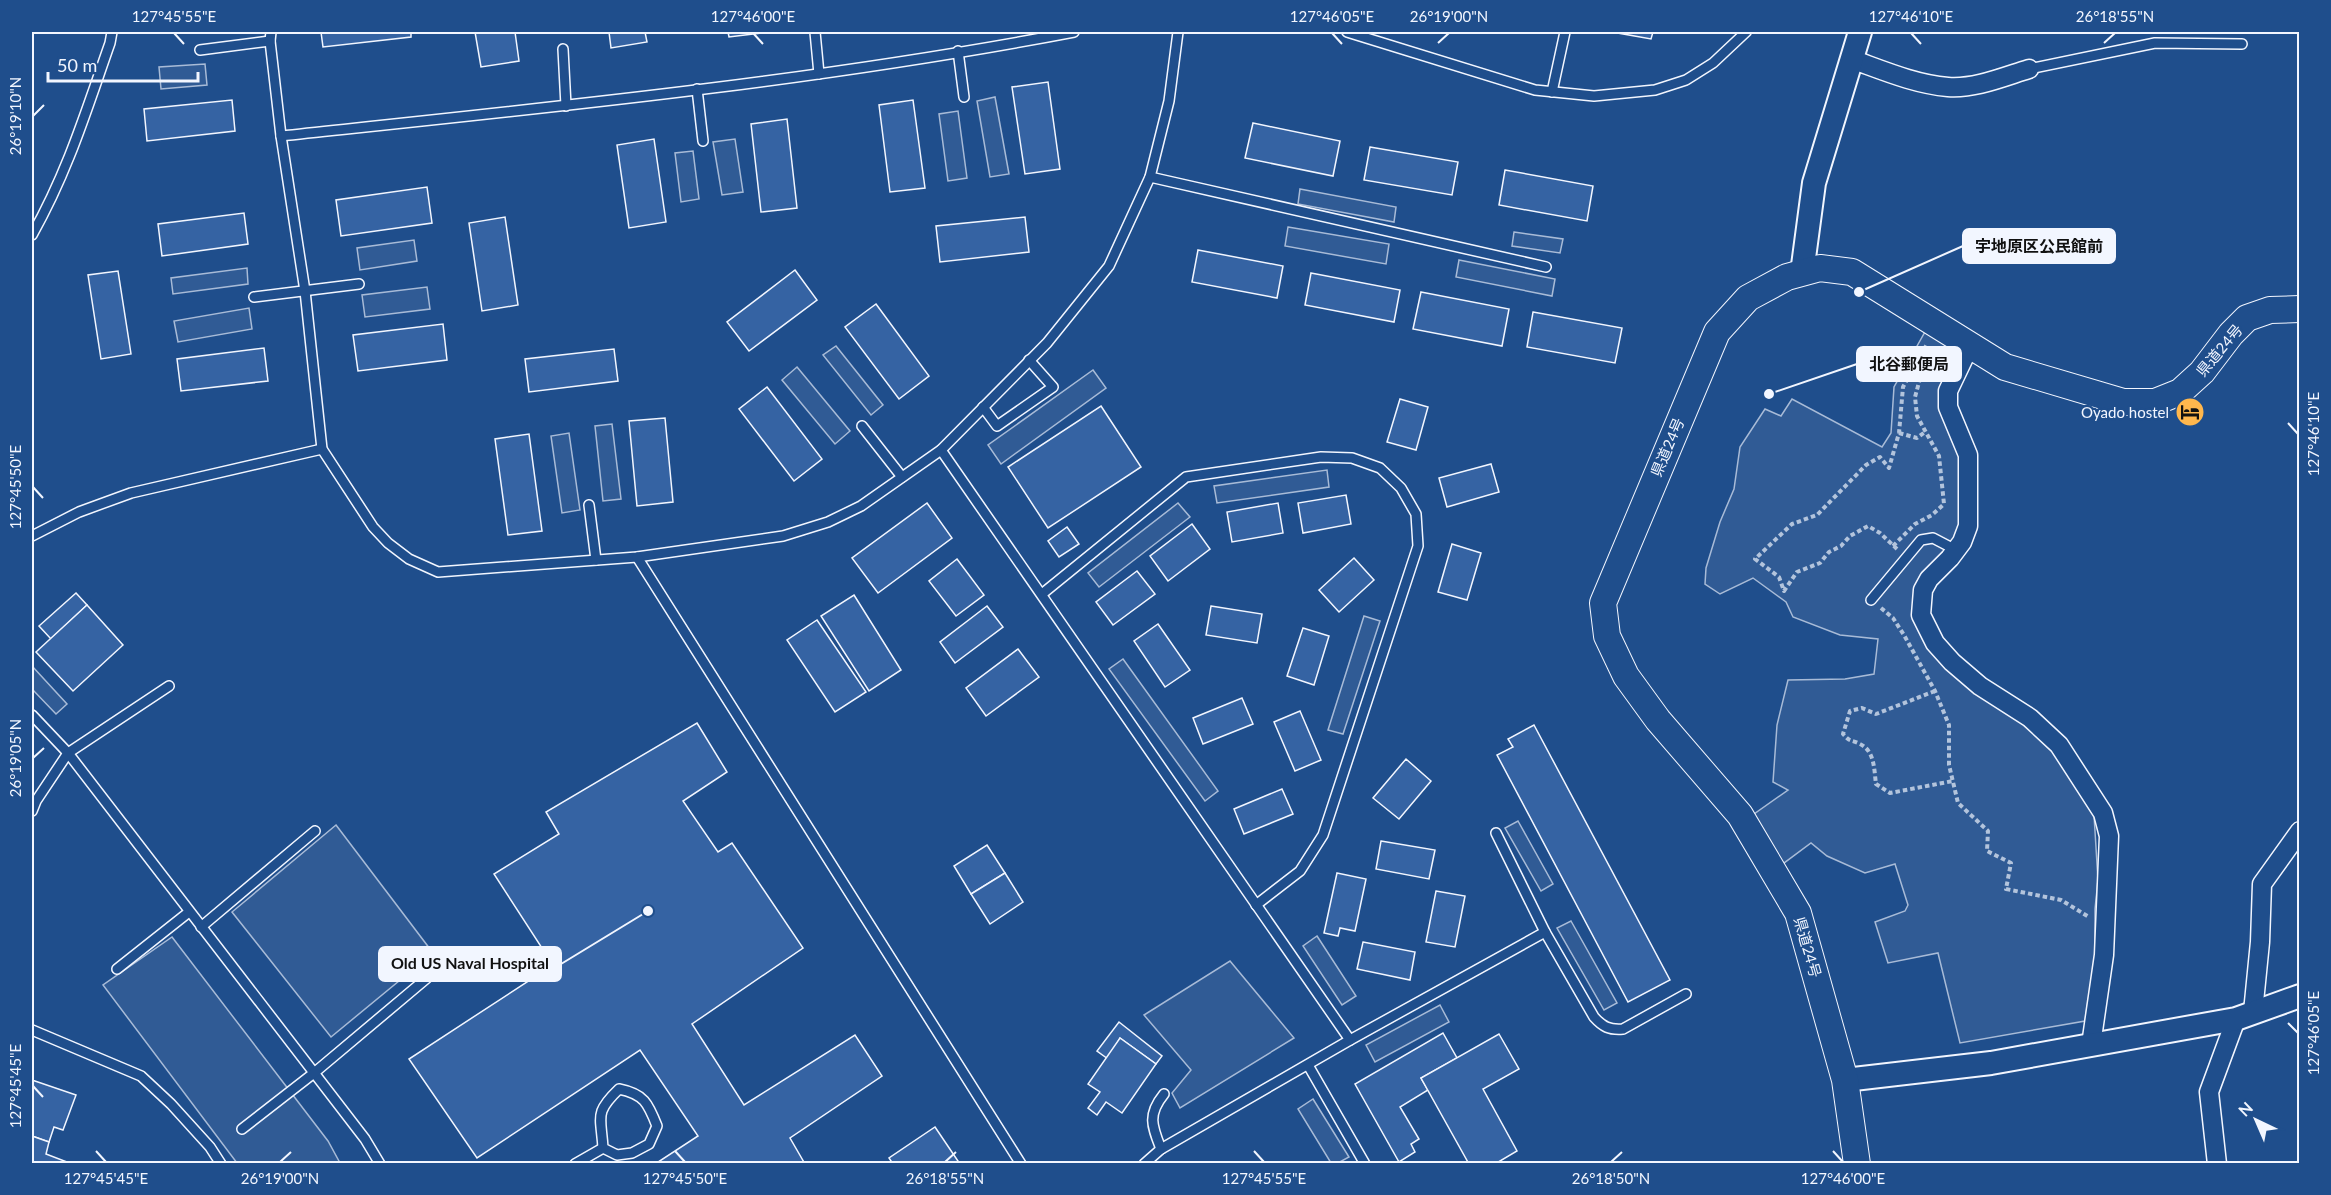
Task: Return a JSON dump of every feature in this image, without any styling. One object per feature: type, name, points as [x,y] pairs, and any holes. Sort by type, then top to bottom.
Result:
[{"type":"main road","name":"県道24号","points":[[1857,1164],[1845,1080],[1798,913],[1740,815],[1658,720],[1626,676],[1607,636],[1603,603],[1717,332],[1748,298],[1787,277],[1820,268],[1852,272],[2005,367],[2123,402],[2155,402],[2180,392],[2202,372],[2230,334],[2247,318],[2270,310],[2300,309]]},
{"type":"street","points":[[1802,273],[1814,183],[1860,32]]},
{"type":"street","points":[[1851,59],[1905,79],[1949,87],[1982,83],[2029,69]]},
{"type":"street","points":[[1970,345],[1948,391],[1948,407],[1968,455],[1968,526],[1962,542],[1929,579],[1923,590],[1921,615],[1935,643],[1958,667],[1980,686],[2030,718],[2059,746],[2103,813],[2109,836],[2104,955],[2091,1045]]},
{"type":"street","points":[[2217,1164],[2209,1092],[2244,1016],[2260,942],[2262,884],[2300,831]]},
{"type":"street","points":[[1845,1080],[1991,1063],[2091,1045],[2244,1016],[2300,996]]},
{"type":"lane","points":[[32,235],[53,197],[70,158],[112,32]]},
{"type":"lane","points":[[815,32],[819,75]]},
{"type":"lane","points":[[281,136],[566,106],[819,75],[1070,32]]},
{"type":"lane","points":[[200,50],[270,36],[281,136],[305,291],[322,449],[373,526],[388,543],[409,559],[438,572],[637,557],[783,536],[828,522],[861,506],[941,450],[1047,343],[1108,266],[1150,177],[1169,101],[1178,32]]},
{"type":"lane","points":[[1347,32],[1535,90],[1594,96],[1655,90],[1686,80],[1713,63],[1746,32]]},
{"type":"lane","points":[[1552,92],[1565,32]]},
{"type":"lane","points":[[2029,69],[2155,43],[2242,44]]},
{"type":"lane","points":[[563,49],[566,106]]},
{"type":"lane","points":[[958,51],[964,97]]},
{"type":"lane","points":[[697,89],[703,141]]},
{"type":"lane","points":[[1150,177],[1546,267]]},
{"type":"lane","points":[[254,297],[359,284]]},
{"type":"lane","points":[[982,407],[997,426],[1053,387],[1029,360]]},
{"type":"lane","points":[[862,426],[902,477]]},
{"type":"lane","points":[[32,536],[79,512],[131,493],[322,449]]},
{"type":"lane","points":[[941,450],[1350,1040]]},
{"type":"lane","points":[[1042,594],[1186,477],[1321,457],[1352,458],[1380,468],[1401,488],[1416,514],[1418,546],[1323,835],[1300,871],[1256,904]]},
{"type":"lane","points":[[589,505],[596,560]]},
{"type":"lane","points":[[1871,600],[1921,540],[1934,538],[1956,550]]},
{"type":"lane","points":[[637,557],[1021,1164]]},
{"type":"lane","points":[[32,811],[36,801],[68,753],[169,686]]},
{"type":"lane","points":[[32,715],[68,753],[365,1139],[380,1164]]},
{"type":"lane","points":[[201,927],[315,831]]},
{"type":"lane","points":[[1496,833],[1545,932],[1594,1017],[1603,1027],[1613,1030],[1623,1029],[1686,994]]},
{"type":"lane","points":[[117,969],[189,912]]},
{"type":"lane","points":[[1144,1164],[1161,1149],[1350,1040],[1545,932]]},
{"type":"lane","points":[[242,1129],[314,1073],[427,978]]},
{"type":"lane","points":[[32,1030],[141,1076],[171,1104],[210,1147],[221,1164]]},
{"type":"lane","points":[[1308,1065],[1365,1164]]},
{"type":"lane","points":[[619,1089],[637,1093],[648,1106],[657,1126],[649,1144],[632,1153],[617,1155],[603,1148],[600,1112],[619,1089]]},
{"type":"lane","points":[[1161,1149],[1153,1129],[1151,1116],[1157,1102],[1164,1094]]},
{"type":"lane","points":[[575,1164],[603,1148]]},
{"type":"path","points":[[1906,558],[1880,533],[1868,526],[1829,552],[1820,563],[1797,573],[1784,591],[1779,577],[1755,559],[1792,524],[1817,515],[1866,465],[1880,457],[1888,468],[1899,433],[1903,387],[1938,325]]},
{"type":"path","points":[[1893,546],[1915,524],[1932,515],[1944,504],[1939,456],[1917,416],[1915,397],[1921,375],[1914,367]]},
{"type":"path","points":[[1899,433],[1917,438],[1925,432]]},
{"type":"path","points":[[1871,600],[1893,618],[1935,691],[1949,725],[1949,765],[1958,803],[1988,831],[1987,852],[2011,863],[2006,889],[2061,900],[2105,926]]},
{"type":"path","points":[[1935,691],[1876,714],[1862,708],[1850,711],[1843,734],[1850,742],[1860,744],[1871,754],[1876,784],[1890,793],[1953,782]]},
{"type":"shaded area","points":[[205,64],[207,85],[161,89],[159,67]]},
{"type":"shaded area","points":[[995,97],[1009,174],[990,177],[977,101]]},
{"type":"shaded area","points":[[958,111],[967,178],[948,181],[939,114]]},
{"type":"shaded area","points":[[735,139],[743,192],[722,195],[713,142]]},
{"type":"shaded area","points":[[693,151],[699,199],[681,202],[675,153]]},
{"type":"shaded area","points":[[1300,189],[1396,207],[1394,222],[1298,204]]},
{"type":"shaded area","points":[[1288,227],[1389,244],[1386,264],[1285,246]]},
{"type":"shaded area","points":[[1514,232],[1563,239],[1560,253],[1512,246]]},
{"type":"shaded area","points":[[414,240],[417,261],[360,270],[357,248]]},
{"type":"shaded area","points":[[1459,260],[1555,279],[1552,296],[1456,277]]},
{"type":"shaded area","points":[[247,268],[248,284],[173,294],[171,278]]},
{"type":"shaded area","points":[[427,287],[430,309],[365,317],[362,295]]},
{"type":"shaded area","points":[[249,308],[252,329],[178,342],[174,321]]},
{"type":"shaded area","points":[[1930,323],[1969,346],[1949,386],[1967,455],[1967,516],[1925,587],[1933,639],[2039,728],[2094,815],[2098,880],[2095,909],[2095,955],[2085,1021],[1960,1043],[1938,953],[1888,963],[1875,922],[1905,911],[1908,905],[1895,864],[1865,873],[1827,856],[1811,843],[1776,869],[1747,819],[1788,790],[1773,782],[1777,725],[1788,680],[1845,679],[1874,674],[1878,639],[1840,635],[1793,617],[1786,602],[1753,578],[1720,594],[1705,584],[1706,568],[1720,522],[1734,489],[1740,447],[1765,409],[1781,416],[1792,399],[1882,447],[1891,433],[1894,387]]},
{"type":"shaded area","points":[[836,346],[883,405],[871,415],[823,355]]},
{"type":"shaded area","points":[[797,367],[850,431],[835,444],[782,380]]},
{"type":"shaded area","points":[[1093,370],[1106,388],[1001,464],[988,445]]},
{"type":"shaded area","points":[[612,424],[621,499],[603,501],[595,426]]},
{"type":"shaded area","points":[[569,433],[580,510],[562,513],[551,436]]},
{"type":"shaded area","points":[[1327,470],[1329,487],[1217,503],[1214,486]]},
{"type":"shaded area","points":[[1178,503],[1190,517],[1099,587],[1088,573]]},
{"type":"shaded area","points":[[1364,616],[1380,621],[1343,734],[1328,730]]},
{"type":"shaded area","points":[[1123,659],[1218,791],[1205,801],[1109,669]]},
{"type":"shaded area","points":[[32,666],[67,704],[56,714],[32,689]]},
{"type":"shaded area","points":[[1518,821],[1553,884],[1541,891],[1505,828]]},
{"type":"shaded area","points":[[336,825],[433,953],[331,1037],[232,912]]},
{"type":"shaded area","points":[[1571,921],[1617,1003],[1604,1010],[1557,928]]},
{"type":"shaded area","points":[[1317,936],[1356,996],[1342,1005],[1303,946]]},
{"type":"shaded area","points":[[172,937],[328,1141],[340,1163],[237,1163],[103,985]]},
{"type":"shaded area","points":[[1230,961],[1294,1038],[1180,1108],[1172,1093],[1191,1070],[1144,1015]]},
{"type":"shaded area","points":[[1440,1005],[1449,1022],[1375,1062],[1366,1045]]},
{"type":"shaded area","points":[[1313,1099],[1349,1157],[1338,1163],[1331,1163],[1298,1109]]},
{"type":"building","points":[[321,32],[411,32],[411,37],[323,47]]},
{"type":"building","points":[[475,32],[515,32],[519,61],[481,67]]},
{"type":"building","points":[[609,32],[645,32],[647,42],[611,48]]},
{"type":"building","points":[[728,32],[761,32],[761,33],[729,37]]},
{"type":"building","points":[[1618,32],[1653,32],[1651,39]]},
{"type":"building","points":[[1048,82],[1060,169],[1025,174],[1012,87]]},
{"type":"building","points":[[232,100],[235,131],[147,141],[144,109]]},
{"type":"building","points":[[913,100],[925,188],[890,192],[879,105]]},
{"type":"building","points":[[787,119],[797,208],[761,212],[751,124]]},
{"type":"building","points":[[1253,123],[1340,141],[1333,176],[1245,158]]},
{"type":"building","points":[[654,139],[666,222],[629,228],[617,145]]},
{"type":"building","points":[[1370,147],[1458,162],[1452,195],[1364,180]]},
{"type":"building","points":[[1505,170],[1593,186],[1587,221],[1499,205]]},
{"type":"building","points":[[427,187],[432,223],[341,236],[336,200]]},
{"type":"building","points":[[244,213],[248,244],[162,256],[158,224]]},
{"type":"building","points":[[505,217],[518,305],[482,311],[469,223]]},
{"type":"building","points":[[1025,217],[1029,252],[940,262],[936,226]]},
{"type":"building","points":[[1198,250],[1283,266],[1277,298],[1192,282]]},
{"type":"building","points":[[795,270],[817,300],[749,351],[727,322]]},
{"type":"building","points":[[118,271],[131,354],[101,359],[88,275]]},
{"type":"building","points":[[1311,273],[1400,290],[1394,322],[1305,305]]},
{"type":"building","points":[[1421,292],[1509,309],[1502,346],[1413,329]]},
{"type":"building","points":[[876,304],[929,376],[899,399],[845,327]]},
{"type":"building","points":[[1533,312],[1622,328],[1615,363],[1527,347]]},
{"type":"building","points":[[443,324],[447,360],[358,371],[353,335]]},
{"type":"building","points":[[264,348],[268,381],[181,391],[177,359]]},
{"type":"building","points":[[614,349],[618,381],[529,392],[525,359]]},
{"type":"building","points":[[767,387],[822,459],[794,481],[739,409]]},
{"type":"building","points":[[1400,399],[1428,407],[1416,450],[1387,442]]},
{"type":"building","points":[[1101,406],[1141,467],[1048,528],[1008,467]]},
{"type":"building","points":[[665,418],[673,502],[637,506],[629,421]]},
{"type":"building","points":[[529,434],[542,531],[508,535],[495,439]]},
{"type":"building","points":[[1491,464],[1499,492],[1447,507],[1439,478]]},
{"type":"building","points":[[1346,495],[1351,524],[1303,533],[1298,503]]},
{"type":"building","points":[[927,503],[952,538],[878,593],[852,558]]},
{"type":"building","points":[[1278,503],[1283,533],[1232,542],[1227,512]]},
{"type":"building","points":[[1192,524],[1210,549],[1168,581],[1150,556]]},
{"type":"building","points":[[1067,527],[1079,544],[1059,557],[1048,541]]},
{"type":"building","points":[[1452,544],[1481,553],[1467,600],[1438,592]]},
{"type":"building","points":[[1354,558],[1374,580],[1339,612],[1319,590]]},
{"type":"building","points":[[957,559],[984,595],[956,616],[929,581]]},
{"type":"building","points":[[1137,571],[1155,594],[1113,625],[1096,602]]},
{"type":"building","points":[[76,593],[87,605],[51,639],[39,626]]},
{"type":"building","points":[[854,595],[901,670],[869,691],[821,616]]},
{"type":"building","points":[[87,605],[123,645],[73,691],[36,652]]},
{"type":"building","points":[[987,606],[1003,627],[955,663],[940,642]]},
{"type":"building","points":[[1211,606],[1262,614],[1257,643],[1206,635]]},
{"type":"building","points":[[817,620],[866,692],[835,712],[787,640]]},
{"type":"building","points":[[1158,624],[1190,670],[1165,687],[1134,641]]},
{"type":"building","points":[[1303,628],[1329,636],[1314,685],[1287,676]]},
{"type":"building","points":[[1018,649],[1039,677],[986,716],[966,688]]},
{"type":"building","points":[[1242,698],[1253,724],[1203,744],[1193,718]]},
{"type":"building","points":[[1300,711],[1321,760],[1295,771],[1274,722]]},
{"type":"building","points":[[697,723],[727,772],[683,801],[718,852],[732,843],[803,948],[692,1024],[744,1105],[855,1035],[882,1076],[790,1138],[805,1164],[655,1164],[698,1136],[640,1050],[477,1158],[409,1059],[553,965],[494,874],[559,834],[546,812]]},
{"type":"building","points":[[1534,725],[1670,980],[1628,1002],[1497,755],[1513,747],[1508,739]]},
{"type":"building","points":[[1406,759],[1431,781],[1399,819],[1373,798]]},
{"type":"building","points":[[1282,789],[1293,814],[1244,834],[1234,809]]},
{"type":"building","points":[[1381,841],[1435,850],[1429,879],[1376,869]]},
{"type":"building","points":[[987,845],[1005,873],[971,894],[954,866]]},
{"type":"building","points":[[1005,873],[1023,902],[990,924],[971,894]]},
{"type":"building","points":[[1337,873],[1366,879],[1355,931],[1340,928],[1338,936],[1324,933]]},
{"type":"building","points":[[1436,891],[1465,896],[1455,947],[1426,942]]},
{"type":"building","points":[[1363,942],[1415,952],[1410,980],[1357,969]]},
{"type":"building","points":[[1119,1022],[1162,1056],[1156,1064],[1120,1038],[1108,1059],[1097,1051]]},
{"type":"building","points":[[1443,1033],[1457,1058],[1421,1078],[1428,1090],[1400,1107],[1419,1139],[1411,1144],[1415,1152],[1399,1162],[1355,1084]]},
{"type":"building","points":[[1499,1034],[1519,1069],[1483,1089],[1517,1151],[1495,1164],[1469,1164],[1421,1078]]},
{"type":"building","points":[[1120,1038],[1156,1064],[1122,1113],[1106,1102],[1097,1115],[1088,1108],[1100,1092],[1088,1084]]},
{"type":"building","points":[[32,1080],[76,1095],[63,1130],[54,1127],[49,1142],[32,1136]]},
{"type":"building","points":[[935,1127],[960,1164],[893,1164],[889,1158]]},
{"type":"building","points":[[32,1136],[49,1142],[46,1154],[67,1162],[67,1164],[32,1164]]},
{"type":"place","name":"宇地原区公民館前","points":[[1859,292]]},
{"type":"place","name":"北谷郵便局","points":[[1769,394]]},
{"type":"place","name":"Oyado hostel","points":[[2190,412]]},
{"type":"place","name":"Old US Naval Hospital","points":[[648,911]]}]
